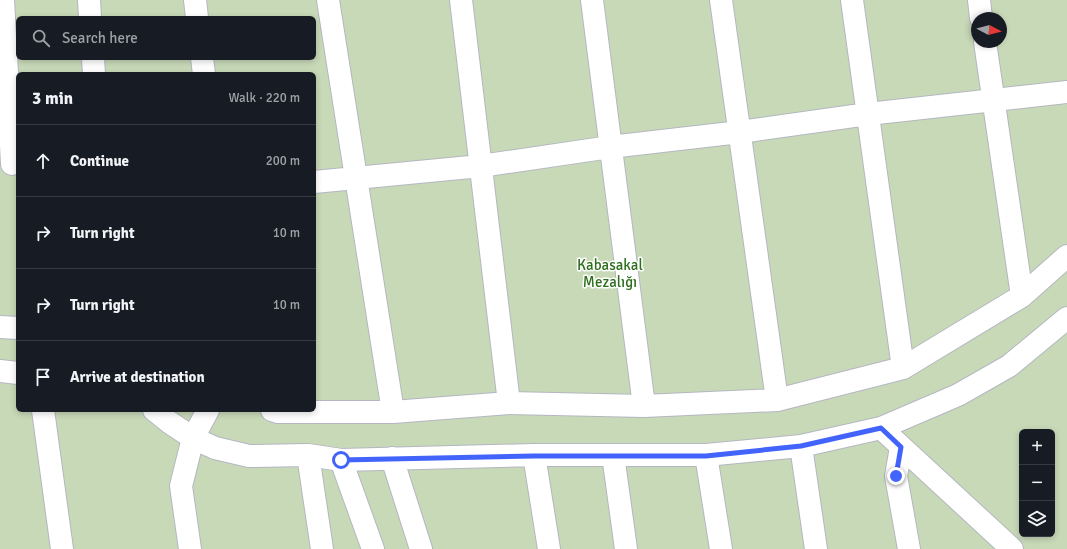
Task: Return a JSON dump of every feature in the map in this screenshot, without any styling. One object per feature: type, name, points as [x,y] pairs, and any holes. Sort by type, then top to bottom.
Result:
[{"type":"lane","points":[[3,0],[10,164]]},
{"type":"lane","points":[[89,0],[90,16]]},
{"type":"lane","points":[[195,0],[197,16]]},
{"type":"lane","points":[[328,0],[393,412]]},
{"type":"lane","points":[[461,0],[509,403]]},
{"type":"lane","points":[[592,0],[644,406]]},
{"type":"lane","points":[[721,0],[777,400]]},
{"type":"lane","points":[[852,0],[903,368]]},
{"type":"lane","points":[[979,0],[980,12]]},
{"type":"lane","points":[[986,48],[1022,296]]},
{"type":"lane","points":[[93,60],[94,72]]},
{"type":"lane","points":[[202,60],[204,72]]},
{"type":"lane","points":[[316,182],[481,166],[610,147],[740,132],[868,114],[1067,92]]},
{"type":"lane","points":[[278,412],[393,412],[509,403],[644,406],[777,400],[903,368],[1022,296],[1067,256]]},
{"type":"lane","points":[[156,412],[193,438],[215,448],[249,456],[308,455],[341,460],[613,455],[706,456],[801,446],[881,428],[958,395],[1009,366],[1065,322]]},
{"type":"lane","points":[[0,327],[16,328]]},
{"type":"lane","points":[[0,371],[16,373]]},
{"type":"lane","points":[[43,412],[62,549]]},
{"type":"lane","points":[[190,549],[181,486],[193,438],[207,412]]},
{"type":"lane","points":[[881,428],[1011,549]]},
{"type":"lane","points":[[801,446],[816,549]]},
{"type":"lane","points":[[901,447],[896,476],[909,549]]},
{"type":"lane","points":[[308,455],[322,549]]},
{"type":"lane","points":[[613,455],[626,549]]},
{"type":"lane","points":[[534,456],[549,549]]},
{"type":"lane","points":[[706,456],[721,549]]},
{"type":"lane","points":[[392,458],[421,549]]},
{"type":"lane","points":[[341,460],[373,549]]},
{"type":"green space","name":"Kabasakal Mezalığı","points":[[0,0],[1067,0],[1067,549],[0,549]]},
{"type":"route","points":[[341,460],[534,456],[706,456],[801,446],[881,428],[901,447],[896,476]]}]
